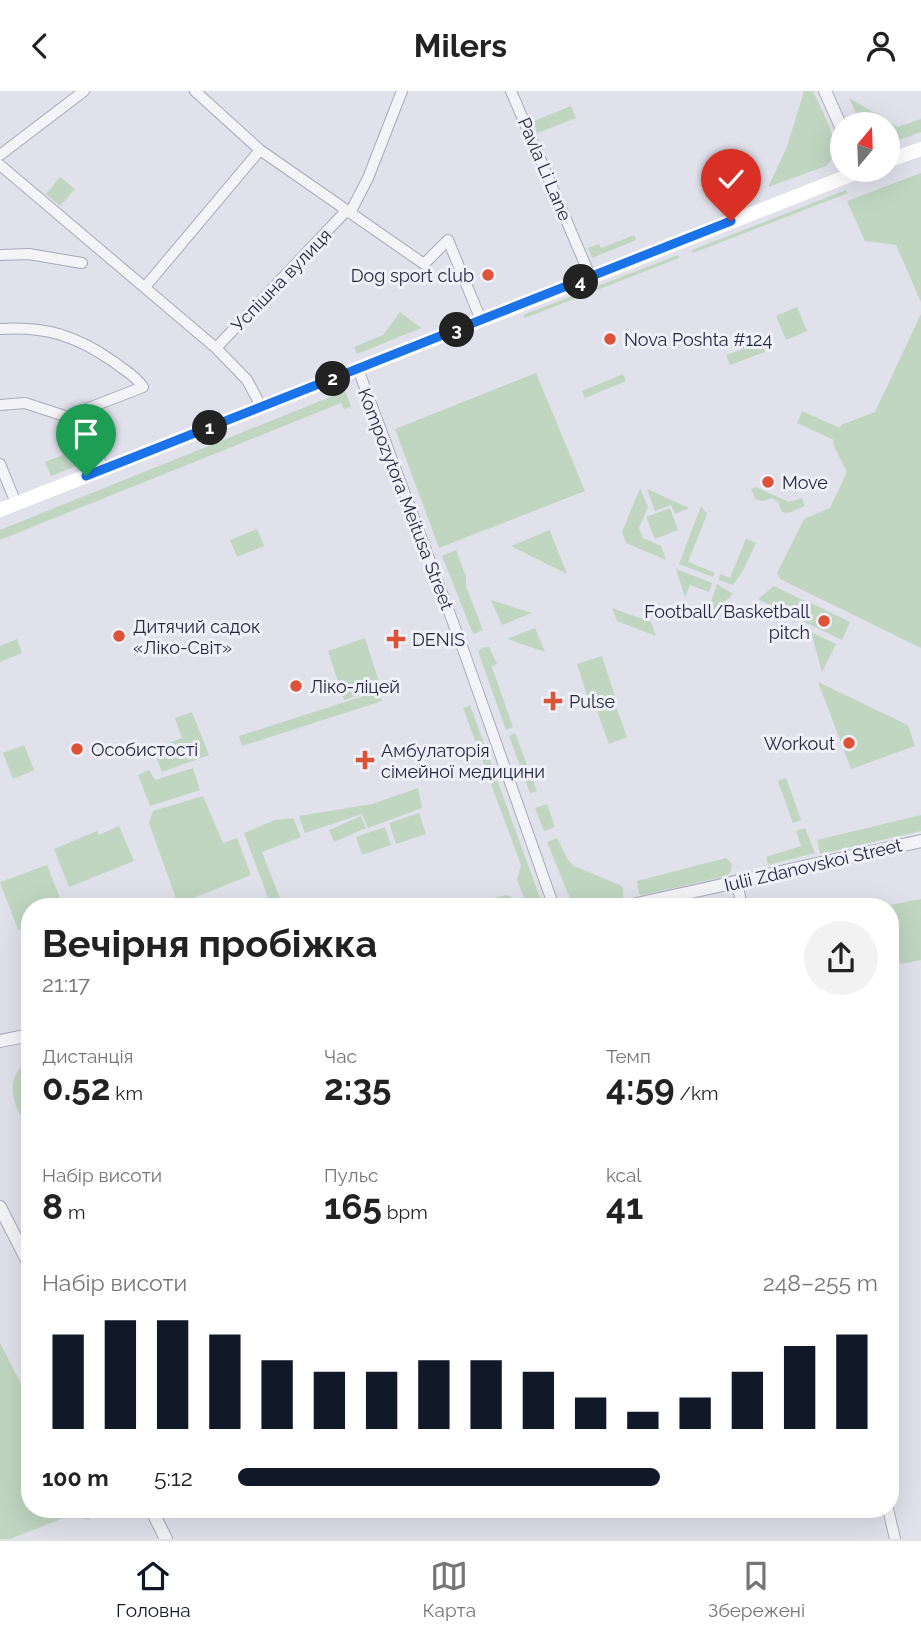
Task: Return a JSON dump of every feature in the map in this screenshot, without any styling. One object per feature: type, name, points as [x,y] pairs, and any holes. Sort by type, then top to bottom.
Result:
[{"type":"main road","points":[[900,156],[921,149]]},
{"type":"main road","points":[[0,510],[358,369],[479,315],[591,278],[830,182]]},
{"type":"street","points":[[0,155],[84,91]]},
{"type":"street","points":[[195,91],[260,150],[424,264],[448,240],[479,315]]},
{"type":"street","name":"Успішна вулиця","points":[[216,348],[348,212],[368,178],[402,91]]},
{"type":"street","name":"Pavla Li Lane","points":[[511,91],[591,278]]},
{"type":"street","points":[[825,91],[834,112]]},
{"type":"street","points":[[145,287],[260,150]]},
{"type":"street","points":[[0,165],[216,348],[247,380],[262,408]]},
{"type":"street","points":[[0,255],[29,254],[82,263]]},
{"type":"street","points":[[0,329],[19,327],[60,333],[78,340],[135,377],[143,387],[81,411],[80,421],[104,469]]},
{"type":"street","name":"Kompozytora Meitusa Street","points":[[358,369],[463,649],[551,898]]},
{"type":"street","points":[[0,405],[25,403],[80,421]]},
{"type":"street","points":[[0,464],[16,503]]},
{"type":"street","name":"Iulii Zdanovskoi Street","points":[[664,898],[921,841]]},
{"type":"street","points":[[737,882],[740,898]]},
{"type":"street","points":[[0,1041],[21,1037]]},
{"type":"street","points":[[0,1207],[21,1248]]},
{"type":"street","points":[[156,1518],[166,1539]]},
{"type":"street","points":[[890,1518],[895,1539]]},
{"type":"green space","points":[[804,91],[813,91],[830,130],[830,161],[826,166],[768,187],[787,147]]},
{"type":"green space","points":[[849,98],[873,112],[855,112]]},
{"type":"green space","points":[[571,106],[576,118],[537,133],[529,110],[534,121]]},
{"type":"green space","points":[[921,119],[921,132],[900,139],[900,126]]},
{"type":"green space","points":[[921,173],[921,302],[896,245],[865,241],[847,201]]},
{"type":"green space","points":[[60,177],[75,189],[60,206],[46,194]]},
{"type":"green space","points":[[846,190],[848,193],[693,253],[692,250]]},
{"type":"green space","points":[[634,235],[636,240],[592,258],[588,248],[599,244],[601,248]]},
{"type":"green space","points":[[678,255],[679,258],[525,318],[523,315]]},
{"type":"green space","points":[[797,307],[807,331],[786,340],[776,316]]},
{"type":"green space","points":[[400,312],[421,328],[357,354],[354,347],[383,335]]},
{"type":"green space","points":[[921,314],[921,648],[780,579],[777,573],[804,519],[830,508],[847,472],[833,444],[834,440],[797,423],[802,411],[840,428],[841,425],[875,412]]},
{"type":"green space","points":[[738,334],[762,343],[765,352],[730,365],[726,355],[741,350],[743,344]]},
{"type":"green space","points":[[536,373],[585,491],[439,548],[395,429]]},
{"type":"green space","points":[[623,374],[626,381],[585,398],[582,391]]},
{"type":"green space","points":[[345,391],[351,407],[344,409],[341,403],[0,540],[0,530]]},
{"type":"green space","points":[[86,446],[91,460],[51,476],[45,462]]},
{"type":"green space","points":[[756,487],[789,502],[802,498],[805,506],[788,513],[782,512],[778,502],[772,498],[762,501],[755,499],[751,489]]},
{"type":"green space","points":[[640,488],[648,507],[639,528],[643,538],[661,546],[666,560],[626,543],[622,532]]},
{"type":"green space","points":[[647,489],[689,508],[675,514],[671,505],[655,511]]},
{"type":"green space","points":[[701,506],[707,514],[688,562],[715,573],[713,577],[679,564]]},
{"type":"green space","points":[[670,508],[678,530],[655,539],[646,517]]},
{"type":"green space","points":[[257,529],[264,546],[237,557],[230,540]]},
{"type":"green space","points":[[550,531],[567,574],[511,546]]},
{"type":"green space","points":[[746,539],[756,543],[744,569],[733,585],[719,580],[720,574],[730,578]]},
{"type":"green space","points":[[456,550],[466,577],[466,587],[483,630],[473,634],[442,556]]},
{"type":"green space","points":[[676,569],[712,583],[709,592],[690,585],[685,597]]},
{"type":"green space","points":[[717,584],[733,594],[716,610],[709,607]]},
{"type":"green space","points":[[774,586],[805,601],[797,618],[758,599]]},
{"type":"green space","points":[[491,600],[532,613],[502,625]]},
{"type":"green space","name":"Football/Basketball pitch","points":[[807,601],[850,622],[842,640],[798,619]]},
{"type":"green space","points":[[612,608],[651,622],[656,636],[617,621]]},
{"type":"green space","points":[[535,628],[545,652],[507,639]]},
{"type":"green space","points":[[811,632],[836,644],[822,672]]},
{"type":"green space","points":[[365,638],[381,688],[344,700],[328,651]]},
{"type":"green space","points":[[17,639],[22,653],[0,662],[0,646]]},
{"type":"green space","points":[[489,647],[497,664],[492,667],[513,727],[506,730],[478,651]]},
{"type":"green space","points":[[602,656],[616,700],[591,708],[577,664]]},
{"type":"green space","points":[[818,682],[908,725],[915,746],[851,769]]},
{"type":"green space","points":[[379,691],[382,701],[242,746],[239,736]]},
{"type":"green space","points":[[615,704],[627,737],[609,744],[597,711]]},
{"type":"green space","points":[[470,705],[540,898],[524,898],[517,880],[521,865],[463,708]]},
{"type":"green space","points":[[192,712],[209,755],[162,772],[153,749],[182,738],[175,718]]},
{"type":"green space","points":[[515,733],[537,791],[530,793],[509,736]]},
{"type":"green space","points":[[24,745],[34,770],[13,779],[3,753]]},
{"type":"green space","points":[[193,768],[200,790],[150,806],[138,775],[149,770],[155,780]]},
{"type":"green space","points":[[786,778],[801,820],[793,823],[778,781]]},
{"type":"green space","points":[[418,788],[422,808],[368,828],[362,814],[305,833],[299,816],[372,804]]},
{"type":"green space","points":[[203,796],[223,843],[237,838],[251,875],[193,898],[176,898],[149,823],[153,811]]},
{"type":"green space","points":[[547,804],[555,827],[544,831],[535,808]]},
{"type":"green space","points":[[419,813],[426,834],[396,844],[389,823]]},
{"type":"green space","points":[[921,815],[921,831],[820,854],[817,840]]},
{"type":"green space","points":[[361,816],[366,828],[334,842],[329,830]]},
{"type":"green space","points":[[293,818],[301,837],[262,852],[280,898],[268,898],[244,833],[275,820]]},
{"type":"green space","points":[[119,826],[134,861],[69,887],[54,849],[97,831],[99,835]]},
{"type":"green space","points":[[385,827],[391,845],[362,855],[356,837]]},
{"type":"green space","points":[[805,828],[815,853],[768,865],[766,857],[801,846],[796,831]]},
{"type":"green space","points":[[557,838],[574,866],[620,885],[623,888],[623,898],[570,898],[547,842]]},
{"type":"green space","points":[[726,858],[732,864],[727,876],[639,894],[637,881]]},
{"type":"green space","points":[[47,865],[60,898],[21,898],[21,929],[18,930],[0,882]]},
{"type":"green space","points":[[921,899],[921,960],[901,964],[899,962],[899,903]]},
{"type":"green space","points":[[21,1067],[21,1117],[13,1095],[15,1076]]},
{"type":"green space","points":[[0,1343],[21,1384],[21,1518],[64,1518],[10,1539],[0,1539]]},
{"type":"place","name":"Dog sport club","points":[[488,275]]},
{"type":"place","name":"Nova Poshta #124","points":[[610,339]]},
{"type":"place","name":"Move","points":[[768,482]]},
{"type":"place","name":"Football/Basketball pitch","points":[[824,621]]},
{"type":"place","name":"Дитячий садок «Ліко-Світ»","points":[[119,636]]},
{"type":"place","name":"DENIS","points":[[396,639]]},
{"type":"place","name":"Ліко-ліцей","points":[[296,686]]},
{"type":"place","name":"Pulse","points":[[553,701]]},
{"type":"place","name":"Workout","points":[[849,743]]},
{"type":"place","name":"Особистості","points":[[77,749]]},
{"type":"place","name":"Амбулаторія сімейної медицини","points":[[365,760]]},
{"type":"route","points":[[86,476],[731,221]]}]
